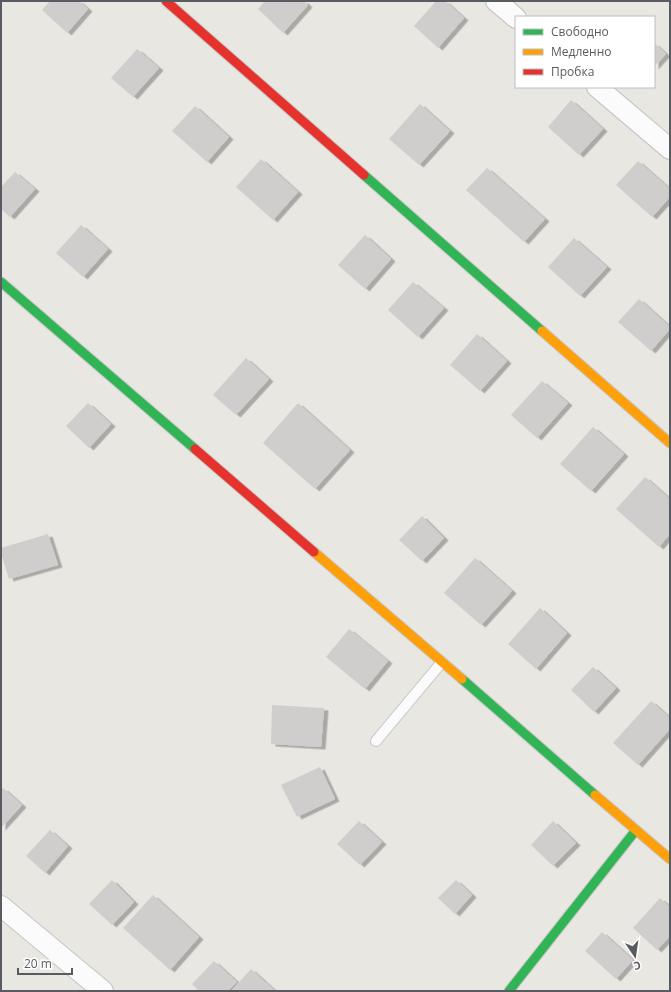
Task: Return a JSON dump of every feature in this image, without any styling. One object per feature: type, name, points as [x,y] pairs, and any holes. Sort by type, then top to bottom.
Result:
[{"type":"street","points":[[166,1],[670,443]]},
{"type":"street","points":[[496,1],[515,17]]},
{"type":"street","points":[[598,88],[670,149]]},
{"type":"street","points":[[1,282],[670,859]]},
{"type":"street","points":[[509,991],[636,830]]},
{"type":"street","points":[[1,906],[103,991]]},
{"type":"lane","points":[[376,742],[442,662]]},
{"type":"building","points":[[50,1],[79,1],[88,9],[67,33],[42,10]]},
{"type":"building","points":[[265,1],[304,1],[308,5],[283,33],[258,9]]},
{"type":"building","points":[[436,1],[445,1],[464,18],[438,48],[414,26]]},
{"type":"building","points":[[655,44],[666,54],[655,66]]},
{"type":"building","points":[[137,49],[159,68],[133,97],[111,78]]},
{"type":"building","points":[[571,100],[603,129],[579,155],[548,127]]},
{"type":"building","points":[[420,104],[450,131],[419,165],[389,139]]},
{"type":"building","points":[[195,106],[229,137],[207,162],[172,131]]},
{"type":"building","points":[[261,159],[298,192],[273,220],[236,187]]},
{"type":"building","points":[[638,161],[670,189],[670,197],[652,217],[616,185]]},
{"type":"building","points":[[487,168],[545,219],[524,242],[466,190]]},
{"type":"building","points":[[15,172],[35,189],[10,217],[1,209],[1,187]]},
{"type":"building","points":[[81,225],[108,249],[83,277],[56,253]]},
{"type":"building","points":[[365,235],[391,259],[365,289],[338,265]]},
{"type":"building","points":[[574,238],[607,267],[580,296],[548,267]]},
{"type":"building","points":[[413,282],[444,308],[418,337],[388,310]]},
{"type":"building","points":[[639,299],[670,327],[670,329],[651,351],[618,322]]},
{"type":"building","points":[[477,334],[507,361],[480,391],[450,365]]},
{"type":"building","points":[[246,358],[269,379],[236,415],[213,395]]},
{"type":"building","points":[[542,381],[568,403],[537,438],[511,415]]},
{"type":"building","points":[[88,403],[111,424],[89,448],[66,426]]},
{"type":"building","points":[[298,403],[350,450],[315,489],[263,443]]},
{"type":"building","points":[[593,427],[624,454],[591,491],[560,464]]},
{"type":"building","points":[[645,477],[670,499],[670,534],[659,547],[616,509]]},
{"type":"building","points":[[422,516],[444,538],[422,561],[399,540]]},
{"type":"building","points":[[48,534],[58,565],[9,579],[1,553],[1,548]]},
{"type":"building","points":[[475,558],[512,591],[481,625],[444,593]]},
{"type":"building","points":[[540,608],[567,633],[536,669],[508,644]]},
{"type":"building","points":[[349,629],[388,661],[365,689],[326,657]]},
{"type":"building","points":[[593,667],[616,688],[594,712],[571,690]]},
{"type":"building","points":[[651,701],[670,718],[670,729],[638,765],[613,743]]},
{"type":"building","points":[[272,705],[324,708],[321,747],[271,744]]},
{"type":"building","points":[[320,767],[335,799],[297,817],[281,785]]},
{"type":"building","points":[[3,788],[22,805],[1,828],[1,790]]},
{"type":"building","points":[[359,821],[382,842],[360,865],[337,844]]},
{"type":"building","points":[[553,821],[576,843],[553,866],[531,845]]},
{"type":"building","points":[[50,830],[68,846],[45,873],[26,856]]},
{"type":"building","points":[[112,880],[134,902],[112,925],[89,904]]},
{"type":"building","points":[[456,880],[472,895],[455,914],[438,898]]},
{"type":"building","points":[[153,895],[199,937],[170,970],[123,928]]},
{"type":"building","points":[[660,898],[670,907],[670,936],[657,950],[633,928]]},
{"type":"building","points":[[602,932],[633,960],[616,979],[585,951]]},
{"type":"building","points":[[214,961],[237,982],[228,991],[199,991],[192,984]]},
{"type":"building","points":[[251,969],[275,991],[231,991]]},
{"type":"traffic: fast","points":[[364,175],[542,331]]},
{"type":"traffic: fast","points":[[1,282],[195,449]]},
{"type":"traffic: fast","points":[[462,679],[595,795]]},
{"type":"traffic: fast","points":[[509,991],[636,830]]},
{"type":"traffic: slow","points":[[542,331],[670,443]]},
{"type":"traffic: slow","points":[[314,552],[462,679]]},
{"type":"traffic: slow","points":[[595,795],[670,859]]},
{"type":"traffic: jam","points":[[166,1],[364,175]]},
{"type":"traffic: jam","points":[[195,449],[314,552]]}]
